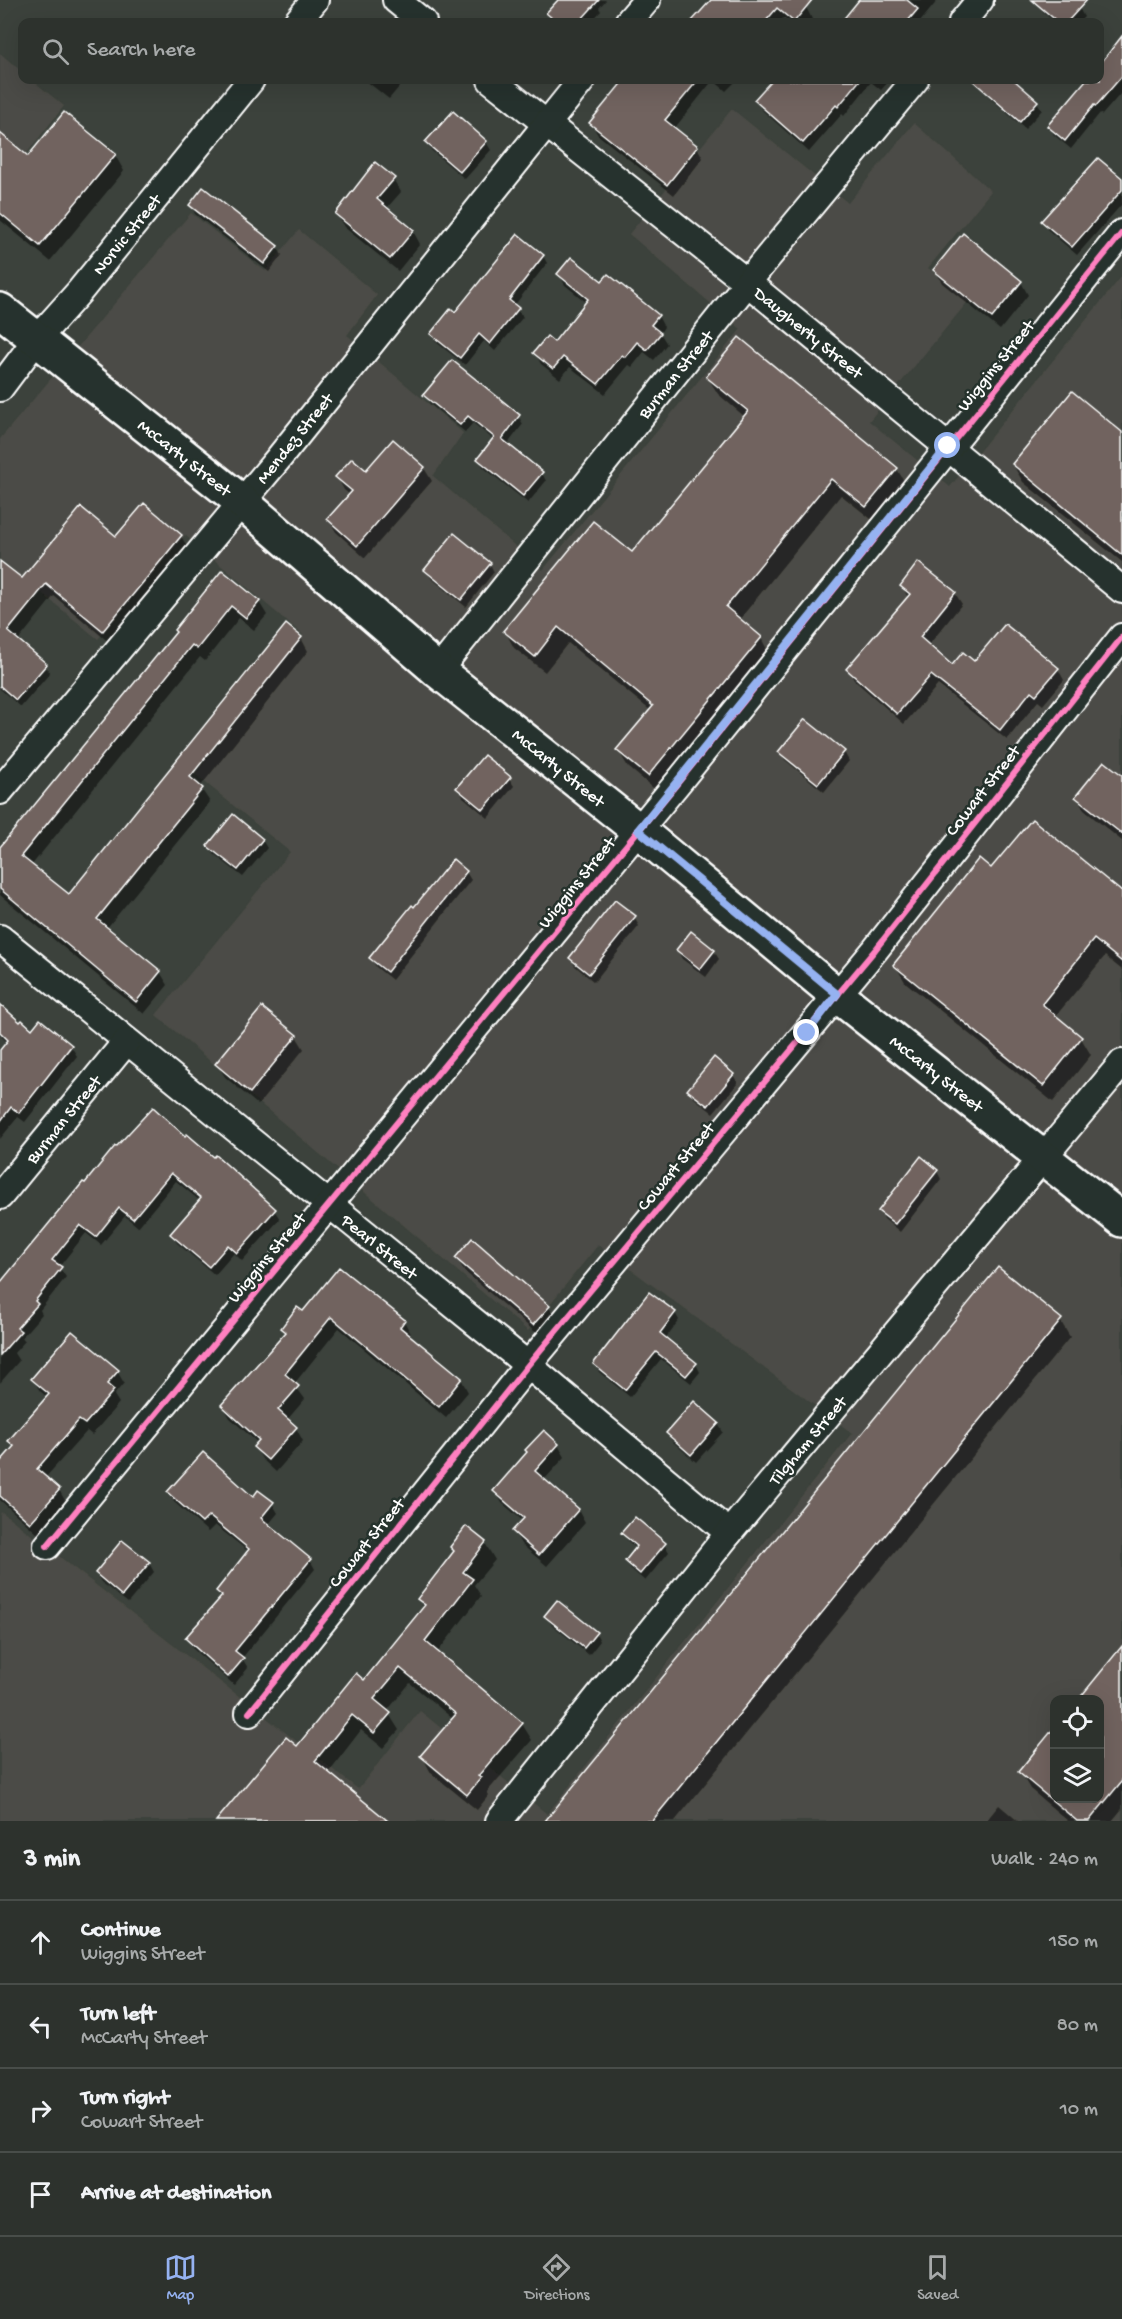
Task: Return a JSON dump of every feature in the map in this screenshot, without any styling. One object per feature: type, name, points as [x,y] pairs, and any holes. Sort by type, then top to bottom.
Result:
[{"type":"main road","name":"McCarty Street","points":[[0,310],[242,502],[438,671],[638,830],[837,994],[1122,1220]]},
{"type":"street","points":[[300,18],[315,0]]},
{"type":"street","points":[[396,0],[418,18]]},
{"type":"street","points":[[631,18],[647,0]]},
{"type":"street","points":[[965,18],[980,0]]},
{"type":"street","name":"Norvic Street","points":[[0,388],[36,340],[79,292],[248,84]]},
{"type":"street","name":"Daugherty Street","points":[[496,84],[748,283],[1122,590]]},
{"type":"street","name":"Mendez Street","points":[[0,791],[242,502],[579,84]]},
{"type":"street","name":"Burman Street","points":[[438,671],[748,283],[912,84]]},
{"type":"street","name":"Wiggins Street","points":[[47,1546],[638,830],[1122,233]]},
{"type":"street","name":"Cowart Street","points":[[249,1713],[528,1365],[875,950],[1122,636]]},
{"type":"street","name":"Pearl Street","points":[[0,938],[528,1365],[729,1533]]},
{"type":"street","name":"Burman Street","points":[[0,1196],[126,1042]]},
{"type":"street","name":"Tilgham Street","points":[[499,1821],[729,1533],[1122,1063]]},
{"type":"shaded area","points":[[0,53],[18,69],[18,84],[37,84],[64,106],[0,187]]},
{"type":"shaded area","points":[[732,109],[848,203],[914,123],[991,191],[928,268],[970,299],[869,421],[950,487],[1122,276],[1122,1821],[0,1821],[0,1514],[2,1512],[358,1789],[420,1711],[547,1814],[852,1433],[598,1245],[528,1331],[156,1015],[290,852],[195,774],[303,635],[185,535],[98,639],[0,559],[0,439],[191,213],[265,271],[299,230],[377,295],[347,335],[463,433],[433,476],[543,570],[741,329],[629,234]]},
{"type":"building","points":[[558,0],[599,0],[583,18],[552,18],[546,13]]},
{"type":"building","points":[[711,0],[812,0],[797,18],[789,18],[777,8],[768,18],[695,18]]},
{"type":"building","points":[[859,0],[907,0],[918,9],[910,18],[844,18]]},
{"type":"building","points":[[1032,0],[1087,0],[1071,18],[1053,18]]},
{"type":"building","points":[[1122,36],[1122,76],[1096,106],[1094,105],[1065,141],[1047,126],[1083,84],[1104,84],[1104,59]]},
{"type":"building","points":[[621,84],[695,84],[665,120],[698,146],[667,185],[589,123]]},
{"type":"building","points":[[768,84],[857,84],[803,143],[754,100]]},
{"type":"building","points":[[977,84],[1019,84],[1038,101],[1020,122]]},
{"type":"building","points":[[453,111],[487,141],[460,172],[425,142]]},
{"type":"building","points":[[64,112],[116,154],[40,246],[0,213],[0,133],[28,156]]},
{"type":"building","points":[[1098,158],[1122,178],[1122,190],[1072,247],[1041,221]]},
{"type":"building","points":[[375,162],[395,178],[377,199],[414,230],[390,259],[335,214]]},
{"type":"building","points":[[203,187],[278,246],[264,264],[189,205]]},
{"type":"building","points":[[963,233],[1022,281],[992,318],[933,270]]},
{"type":"building","points":[[518,234],[544,255],[509,300],[519,308],[490,344],[479,334],[460,358],[430,334],[451,308],[455,312]]},
{"type":"building","points":[[571,257],[602,281],[608,274],[659,315],[651,325],[661,333],[647,350],[637,342],[625,357],[622,355],[598,384],[563,357],[553,369],[533,353],[547,336],[554,342],[588,299],[557,274]]},
{"type":"building","points":[[739,337],[898,468],[866,507],[831,479],[726,607],[762,637],[648,776],[616,750],[653,706],[558,627],[535,657],[503,631],[593,521],[632,552],[748,411],[706,377]]},
{"type":"building","points":[[452,360],[520,415],[502,439],[543,472],[523,496],[477,459],[494,437],[468,416],[460,425],[423,395]]},
{"type":"building","points":[[1072,391],[1122,432],[1122,555],[1012,464]]},
{"type":"building","points":[[393,439],[425,467],[357,546],[327,519],[352,491],[335,477],[352,458],[366,470]]},
{"type":"building","points":[[144,503],[182,535],[103,631],[46,584],[8,631],[47,664],[16,700],[0,686],[0,561],[22,578],[81,507],[116,536]]},
{"type":"building","points":[[454,533],[491,563],[461,600],[424,570]]},
{"type":"building","points":[[918,562],[956,592],[920,637],[952,665],[963,652],[974,661],[1005,624],[1059,668],[1036,695],[1031,691],[1000,730],[931,675],[897,714],[846,669],[910,594],[900,586]]},
{"type":"building","points":[[222,570],[260,601],[246,618],[231,606],[197,649],[192,645],[21,856],[69,894],[286,624],[302,637],[190,777],[203,788],[97,919],[161,971],[136,1002],[0,889],[0,847],[176,632],[174,630]]},
{"type":"building","points":[[805,719],[845,751],[818,784],[778,752]]},
{"type":"building","points":[[484,755],[511,777],[483,810],[456,788]]},
{"type":"building","points":[[1104,761],[1122,775],[1122,834],[1075,797]]},
{"type":"building","points":[[233,814],[263,839],[238,870],[207,846]]},
{"type":"building","points":[[1032,819],[1122,892],[1122,962],[1094,939],[1042,1004],[1082,1037],[1043,1086],[893,965],[979,858],[991,868]]},
{"type":"building","points":[[453,859],[467,871],[387,972],[369,958]]},
{"type":"building","points":[[615,900],[636,916],[589,974],[569,958]]},
{"type":"building","points":[[691,931],[715,950],[700,969],[676,950]]},
{"type":"building","points":[[0,1004],[20,1022],[22,1020],[32,1029],[40,1019],[72,1045],[19,1113],[11,1107],[0,1122],[0,1050],[8,1040],[0,1032]]},
{"type":"building","points":[[262,1007],[297,1035],[250,1093],[215,1064]]},
{"type":"building","points":[[714,1057],[734,1074],[708,1106],[687,1090]]},
{"type":"building","points":[[153,1107],[185,1136],[187,1134],[214,1157],[216,1155],[276,1209],[237,1253],[228,1245],[209,1267],[170,1234],[201,1198],[171,1173],[133,1219],[119,1208],[96,1237],[80,1225],[52,1260],[62,1267],[35,1301],[38,1304],[17,1328],[21,1331],[0,1355],[0,1283],[83,1182],[85,1183],[115,1146]]},
{"type":"building","points":[[921,1156],[938,1170],[895,1224],[878,1211]]},
{"type":"building","points":[[472,1238],[550,1306],[533,1325],[455,1258]]},
{"type":"building","points":[[339,1267],[405,1320],[400,1327],[462,1378],[439,1407],[331,1317],[285,1374],[299,1386],[278,1410],[297,1427],[268,1460],[253,1447],[259,1440],[221,1405],[286,1332],[281,1328],[297,1307],[303,1311]]},
{"type":"building","points":[[998,1267],[1062,1319],[652,1821],[545,1821]]},
{"type":"building","points":[[649,1292],[676,1312],[660,1333],[697,1363],[686,1376],[656,1352],[625,1390],[593,1364]]},
{"type":"building","points":[[72,1331],[119,1370],[107,1384],[114,1390],[85,1424],[79,1420],[37,1469],[60,1489],[30,1523],[0,1496],[0,1462],[14,1446],[8,1441],[49,1394],[31,1379]]},
{"type":"building","points":[[694,1401],[719,1423],[691,1455],[666,1433]]},
{"type":"building","points":[[544,1430],[559,1444],[535,1471],[579,1509],[539,1555],[512,1531],[524,1518],[493,1491]]},
{"type":"building","points":[[203,1452],[253,1497],[258,1490],[274,1502],[261,1518],[311,1559],[235,1651],[244,1658],[228,1677],[185,1638],[222,1596],[216,1591],[249,1549],[209,1516],[202,1523],[167,1492]]},
{"type":"building","points":[[635,1517],[666,1543],[640,1574],[625,1561],[637,1546],[621,1533]]},
{"type":"building","points":[[466,1526],[486,1542],[463,1572],[473,1579],[425,1641],[523,1723],[478,1776],[481,1778],[467,1795],[420,1756],[456,1714],[400,1668],[374,1699],[391,1713],[374,1733],[352,1715],[315,1761],[388,1821],[216,1821],[286,1737],[297,1746],[356,1673],[364,1680],[425,1605],[417,1599],[454,1551],[450,1547]]},
{"type":"building","points":[[122,1540],[150,1562],[122,1596],[95,1573]]},
{"type":"building","points":[[557,1600],[597,1632],[584,1648],[544,1616]]},
{"type":"building","points":[[1122,1646],[1122,1781],[1104,1803],[1104,1695],[1082,1695]]},
{"type":"building","points":[[1050,1733],[1050,1799],[1018,1772]]},
{"type":"building","points":[[1055,1803],[1104,1803],[1089,1821],[1077,1821]]},
{"type":"cycle path","points":[[47,1546],[680,780],[1122,233]]},
{"type":"cycle path","points":[[249,1713],[528,1365],[875,950],[1122,637]]},
{"type":"route","points":[[807,1033],[837,994],[638,830],[948,446]]}]
